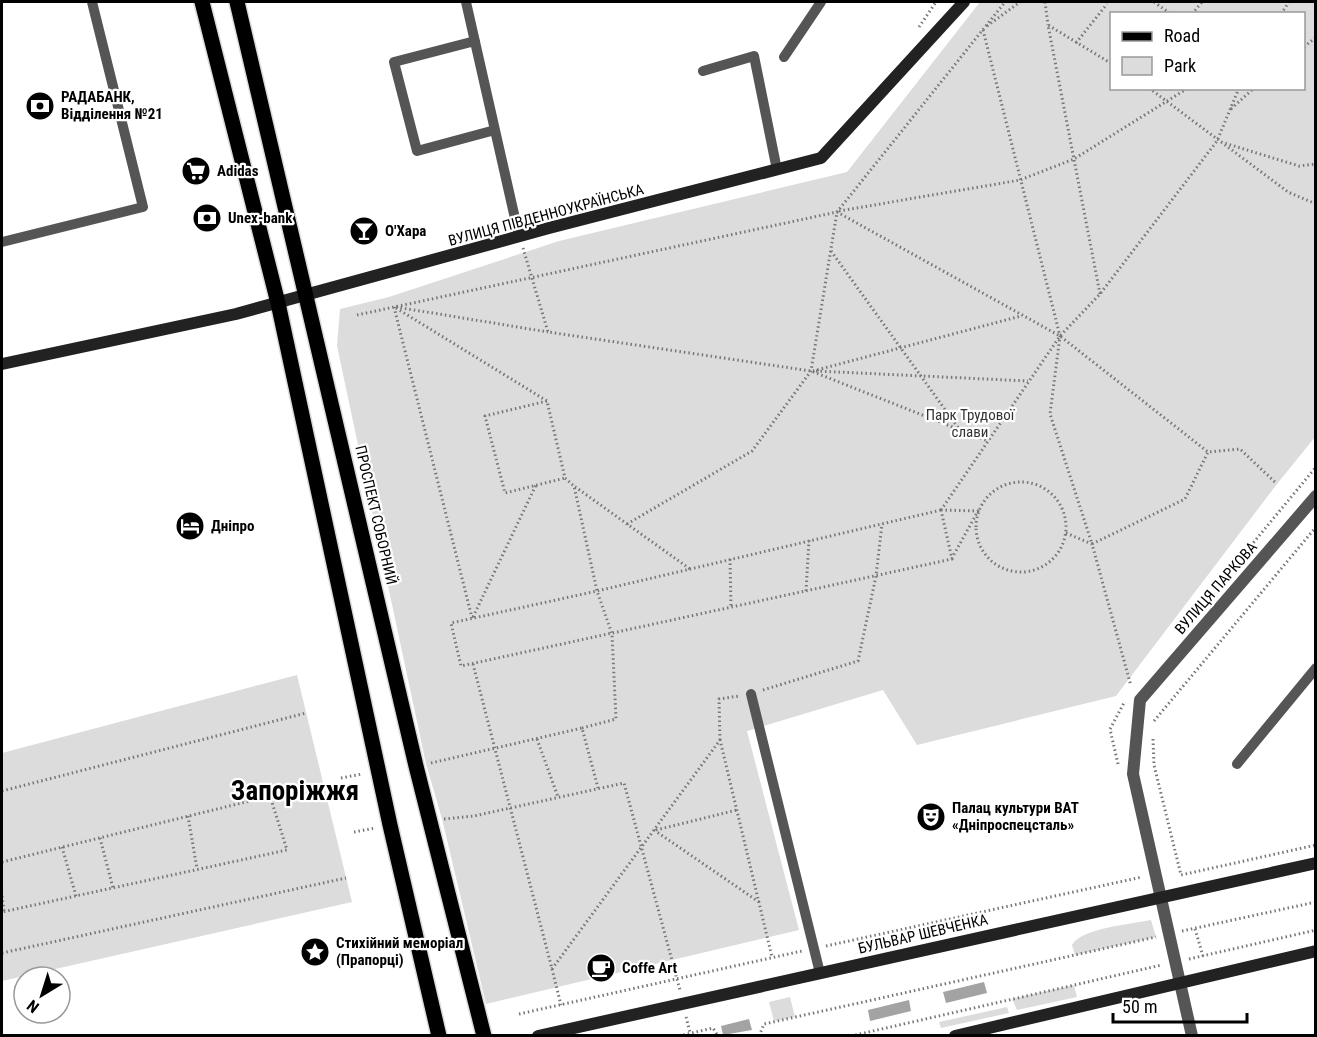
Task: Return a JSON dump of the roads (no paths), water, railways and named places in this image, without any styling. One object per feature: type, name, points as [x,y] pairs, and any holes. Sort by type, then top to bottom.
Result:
[{"type":"main road","points":[[202,2],[278,303],[378,771],[439,1035]]},
{"type":"main road","name":"ПРОСПЕКТ СОБОРНИЙ","points":[[237,2],[416,766],[484,1035]]},
{"type":"street","name":"ВУЛИЦЯ ПІВДЕННОУКРАЇНСЬКА","points":[[2,364],[236,314],[519,236],[821,158],[962,2]]},
{"type":"street","name":"ВУЛИЦЯ ПАРКОВА","points":[[1160,897],[1133,774],[1136,695],[1316,496]]},
{"type":"street","name":"БУЛЬВАР ШЕВЧЕНКА","points":[[538,1035],[1316,863]]},
{"type":"street","points":[[1160,897],[1192,1035]]},
{"type":"street","points":[[955,1035],[1316,951]]},
{"type":"lane","points":[[2,242],[142,207],[92,2]]},
{"type":"lane","points":[[466,2],[519,236]]},
{"type":"lane","points":[[784,57],[821,2]]},
{"type":"lane","points":[[475,41],[394,62],[417,151],[495,130]]},
{"type":"lane","points":[[703,71],[754,56],[777,170]]},
{"type":"lane","points":[[1237,764],[1316,668]]},
{"type":"lane","points":[[751,694],[820,973]]},
{"type":"place","name":"РАДАБАНК, Відділення №21","points":[[40,106]]},
{"type":"place","name":"Adidas","points":[[196,171]]},
{"type":"place","name":"Unex-bank","points":[[207,218]]},
{"type":"place","name":"О'Хара","points":[[364,231]]},
{"type":"place","name":"Дніпро","points":[[190,526]]},
{"type":"place","name":"Палац культури ВАТ «Дніпроспецсталь»","points":[[931,817]]},
{"type":"place","name":"Стихійний меморіал (Прапорці)","points":[[315,952]]},
{"type":"place","name":"Coffe Art","points":[[601,968]]},
{"type":"district","name":"Запоріжжя","points":[[295,791]]},
{"type":"park label","name":"Парк Трудової слави","points":[[970,424]]}]
